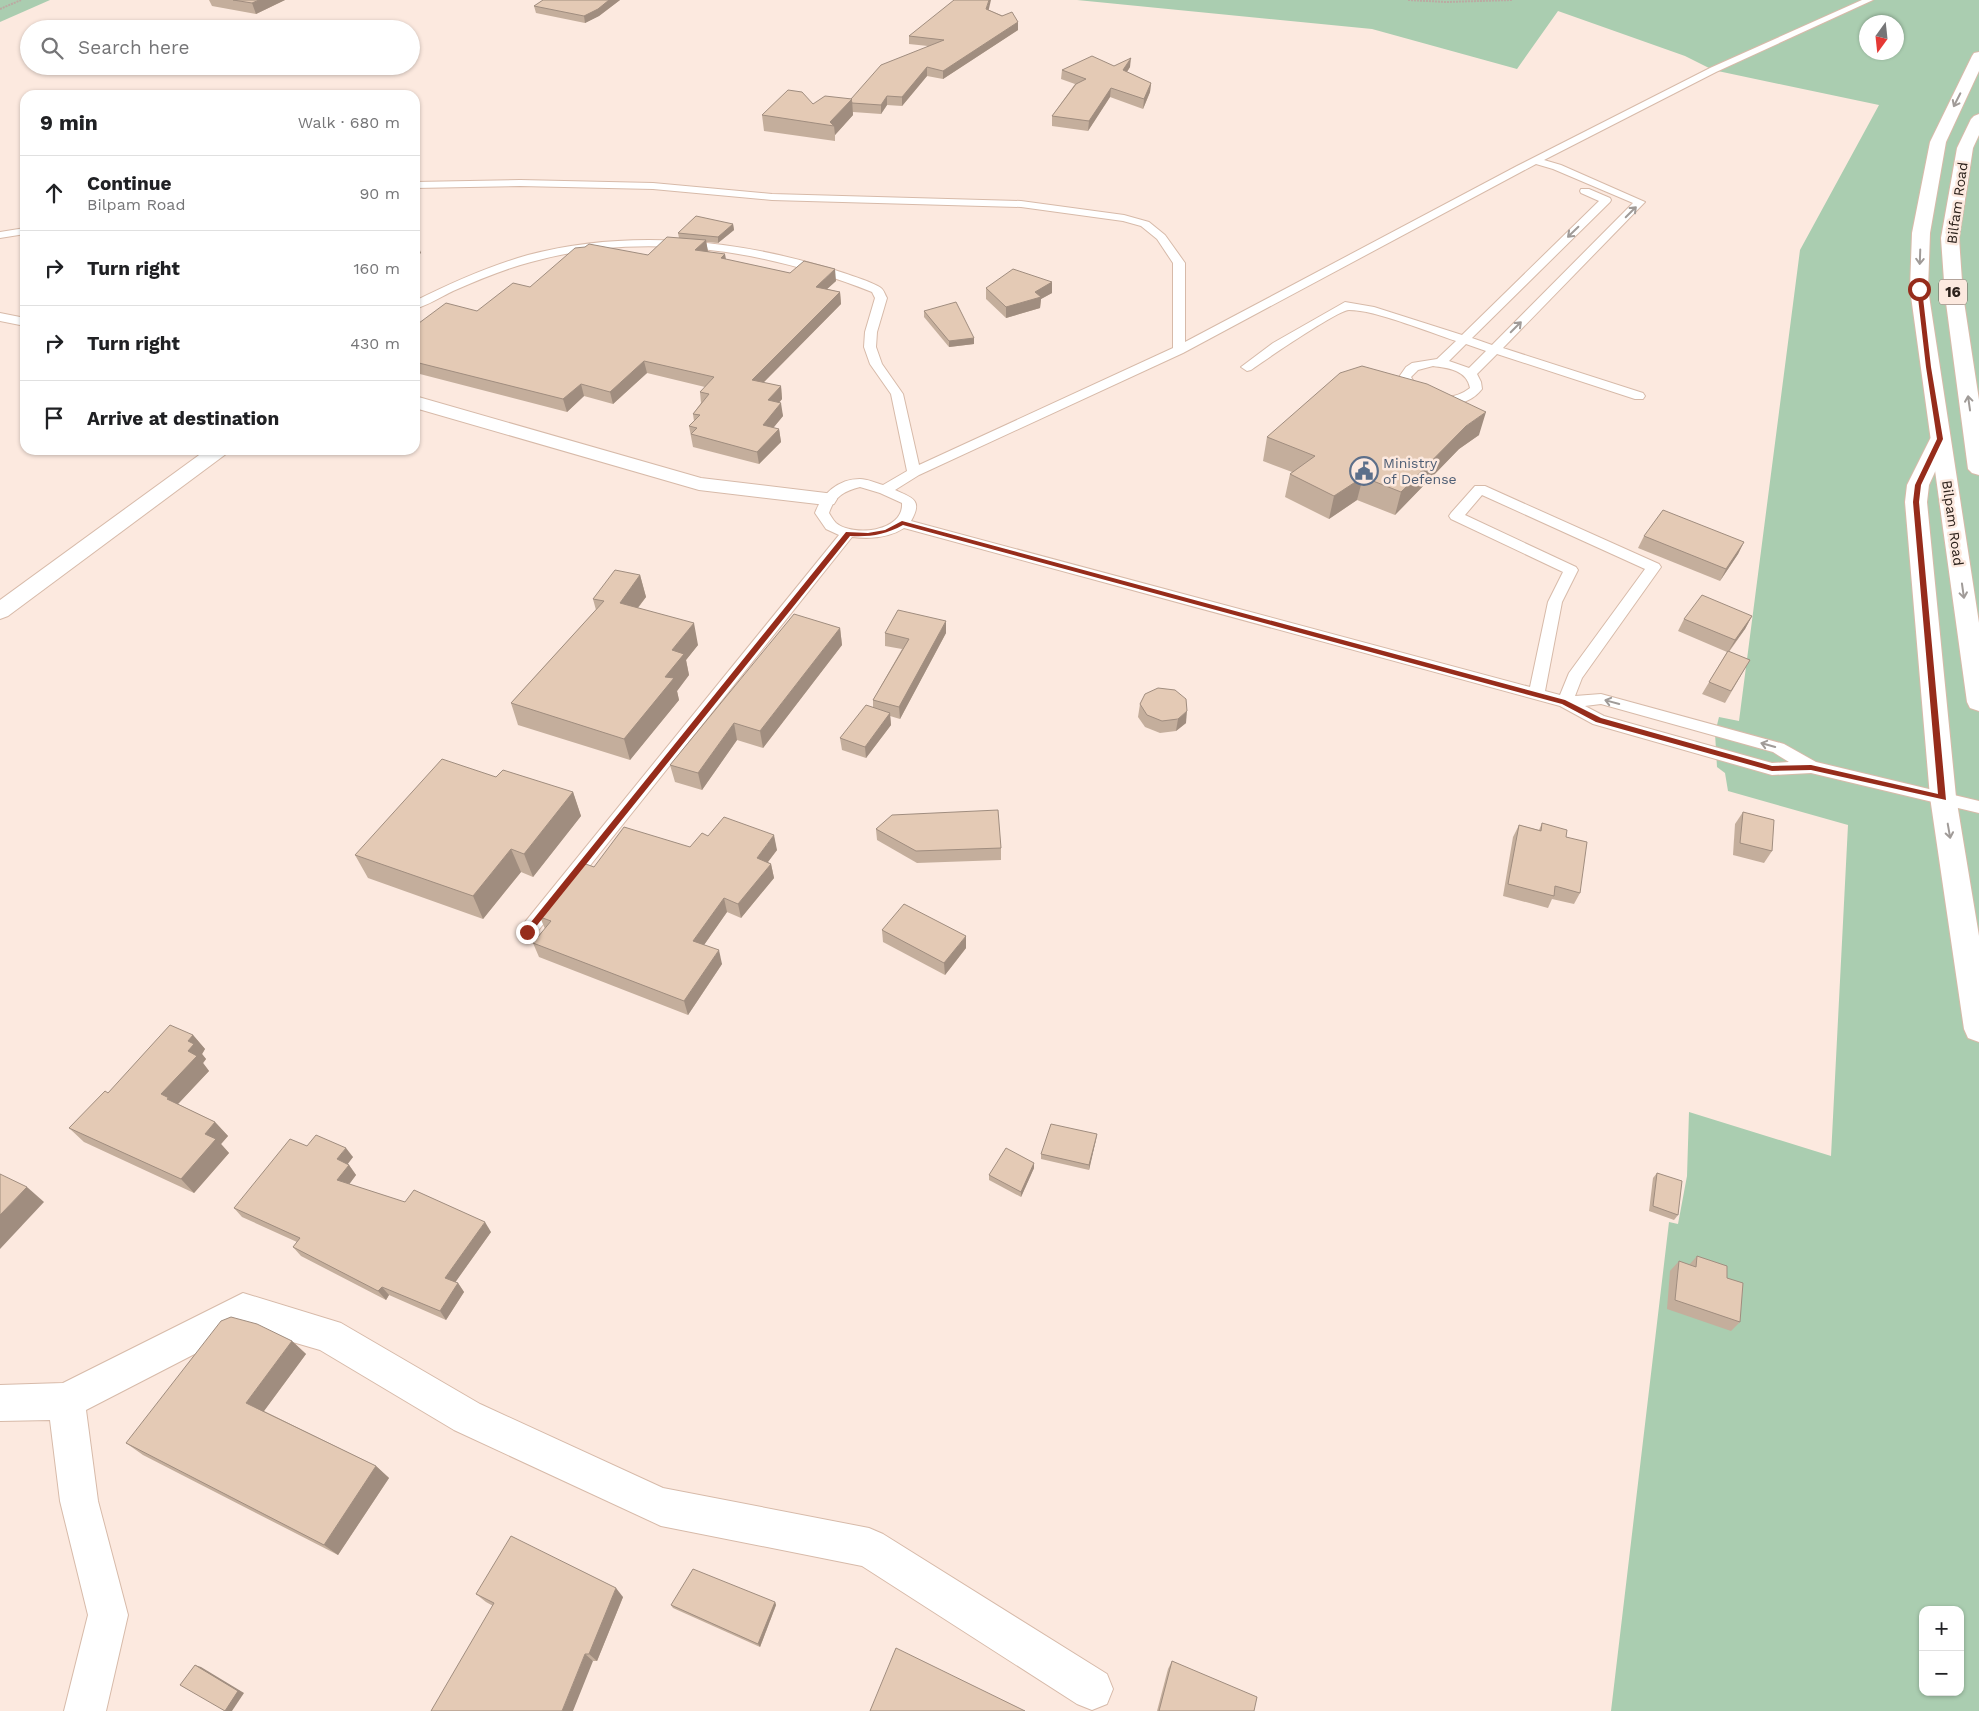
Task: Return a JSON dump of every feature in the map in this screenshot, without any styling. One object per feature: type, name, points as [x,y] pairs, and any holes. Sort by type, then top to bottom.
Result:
[{"type":"street","name":"Bilpam Road","points":[[1979,56],[1938,142],[1921,233],[1919,289],[1979,702]]},
{"type":"street","name":"Bilfam Road","points":[[1977,129],[1965,148],[1950,238],[1954,295],[1979,469]]},
{"type":"street","points":[[420,403],[699,484],[826,499]]},
{"type":"street","points":[[1940,439],[1918,485],[1916,502],[1943,798],[1979,1029]]},
{"type":"street","points":[[0,611],[212,455]]},
{"type":"street","points":[[0,1403],[66,1401],[243,1310],[328,1334],[467,1417],[661,1507],[869,1548],[1092,1689]]},
{"type":"street","points":[[66,1401],[79,1501],[108,1616],[85,1711]]},
{"type":"lane","points":[[885,490],[914,472],[1179,350],[1521,168],[1713,70],[1870,0]]},
{"type":"lane","points":[[1470,374],[1640,202],[1557,167],[1536,161]]},
{"type":"lane","points":[[1440,363],[1606,200],[1544,174],[1521,168]]},
{"type":"lane","points":[[420,185],[520,183],[653,186],[772,197],[1021,204],[1124,218],[1145,224],[1161,237],[1179,263],[1179,350]]},
{"type":"lane","points":[[0,235],[20,231]]},
{"type":"lane","points":[[420,303],[512,264],[547,254],[602,246],[697,245],[770,256],[847,277],[877,290],[881,298],[870,347],[876,364],[897,394],[914,472]]},
{"type":"lane","points":[[1247,367],[1277,346],[1345,306],[1370,309],[1639,396]]},
{"type":"lane","points":[[0,317],[20,321]]},
{"type":"lane","points":[[1423,363],[1440,363],[1456,366],[1470,374],[1476,383],[1476,389],[1472,394],[1454,400],[1442,400],[1426,396],[1412,389],[1407,383],[1405,376],[1413,366],[1423,363]]},
{"type":"lane","points":[[860,483],[885,490],[908,501],[910,512],[902,523],[887,531],[868,535],[848,534],[830,525],[822,513],[826,499],[839,488],[860,483]]},
{"type":"lane","points":[[1536,694],[1556,602],[1571,570],[1456,516],[1480,489],[1654,567],[1575,677],[1565,702]]},
{"type":"lane","points":[[902,523],[1565,702],[1599,720],[1762,766],[1772,768],[1811,767],[1979,807]]},
{"type":"lane","points":[[527,932],[848,534]]},
{"type":"lane","points":[[1565,702],[1601,699],[1778,748],[1811,767]]},
{"type":"path","points":[[0,9],[21,0]]},
{"type":"path","points":[[1408,0],[1446,2],[1512,0]]},
{"type":"green space","points":[[0,0],[50,0],[0,22]]},
{"type":"green space","points":[[1077,0],[1979,0],[1979,1711],[1611,1711],[1669,1222],[1678,1224],[1687,1176],[1689,1112],[1831,1156],[1848,825],[1728,791],[1725,773],[1717,767],[1715,733],[1719,717],[1739,721],[1800,250],[1879,105],[1713,70],[1685,56],[1558,11],[1517,69],[1372,29]]},
{"type":"building","points":[[233,0],[259,0],[252,3]]},
{"type":"building","points":[[543,0],[609,0],[598,9],[584,16],[534,6]]},
{"type":"building","points":[[954,0],[989,0],[986,9],[1002,16],[1012,12],[1018,22],[943,71],[927,67],[902,97],[887,96],[881,105],[852,103],[851,99],[881,65],[944,40],[909,36]]},
{"type":"building","points":[[1092,56],[1114,66],[1131,58],[1123,70],[1151,83],[1144,99],[1111,88],[1089,121],[1052,116],[1076,84],[1086,79],[1062,70]]},
{"type":"building","points":[[788,90],[802,92],[813,104],[825,96],[852,99],[830,122],[834,126],[762,115]]},
{"type":"building","points":[[696,216],[733,224],[718,237],[678,233]]},
{"type":"building","points":[[667,237],[706,240],[695,250],[725,254],[721,258],[790,273],[804,261],[835,269],[816,287],[840,292],[752,380],[781,386],[768,400],[781,403],[763,425],[779,429],[757,452],[691,434],[697,428],[689,426],[700,415],[693,414],[709,394],[700,392],[714,377],[644,361],[610,392],[581,384],[563,399],[420,363],[420,322],[446,303],[477,311],[513,283],[530,287],[575,248],[585,247],[589,244],[648,255]]},
{"type":"building","points":[[1013,269],[1052,282],[1035,292],[1041,297],[1006,307],[986,288]]},
{"type":"building","points":[[956,302],[974,338],[949,341],[924,311]]},
{"type":"building","points":[[1362,366],[1427,384],[1486,412],[1466,426],[1401,492],[1363,477],[1334,496],[1290,474],[1315,456],[1267,437],[1340,373]]},
{"type":"building","points":[[1663,510],[1744,542],[1726,569],[1644,536]]},
{"type":"building","points":[[615,570],[640,575],[620,603],[694,623],[672,650],[684,654],[665,677],[674,678],[624,739],[511,703],[604,601],[593,599]]},
{"type":"building","points":[[1702,595],[1752,616],[1735,640],[1684,619]]},
{"type":"building","points":[[898,610],[946,621],[899,707],[873,700],[909,639],[885,633]]},
{"type":"building","points":[[794,614],[840,628],[760,731],[734,723],[698,773],[670,765]]},
{"type":"building","points":[[1728,651],[1750,660],[1731,691],[1709,682]]},
{"type":"building","points":[[1158,688],[1175,690],[1186,699],[1187,711],[1178,719],[1162,721],[1147,715],[1140,704],[1145,694]]},
{"type":"building","points":[[866,705],[890,713],[865,747],[840,738]]},
{"type":"building","points":[[442,759],[496,777],[503,770],[573,792],[524,854],[511,849],[473,896],[355,855]]},
{"type":"building","points":[[998,810],[1001,848],[916,851],[876,829],[892,815]]},
{"type":"building","points":[[1743,812],[1774,820],[1772,851],[1740,843]]},
{"type":"building","points":[[724,817],[774,835],[757,858],[771,864],[738,904],[724,898],[693,941],[719,950],[684,1001],[533,943],[551,921],[540,917],[583,863],[594,867],[624,827],[690,847],[702,833],[708,836]]},
{"type":"building","points":[[1542,823],[1567,830],[1566,837],[1587,842],[1580,893],[1555,886],[1554,896],[1508,884],[1519,825],[1541,831]]},
{"type":"building","points":[[904,904],[966,936],[944,963],[882,930]]},
{"type":"building","points":[[170,1025],[193,1035],[188,1041],[194,1044],[188,1051],[197,1056],[161,1094],[169,1098],[167,1099],[215,1122],[205,1134],[216,1139],[181,1179],[69,1128],[105,1091],[108,1093]]},
{"type":"building","points":[[1051,1124],[1097,1134],[1089,1165],[1041,1154]]},
{"type":"building","points":[[316,1135],[346,1148],[337,1159],[349,1165],[337,1180],[405,1202],[414,1190],[485,1222],[445,1278],[458,1283],[440,1311],[382,1287],[378,1291],[293,1247],[300,1238],[234,1208],[290,1139],[307,1146]]},
{"type":"building","points":[[1006,1148],[1034,1163],[1021,1192],[989,1175]]},
{"type":"building","points":[[1657,1173],[1682,1181],[1678,1215],[1653,1206]]},
{"type":"building","points":[[0,1174],[27,1187],[0,1215]]},
{"type":"building","points":[[1697,1256],[1727,1266],[1727,1278],[1743,1283],[1740,1322],[1675,1300],[1679,1261],[1696,1267]]},
{"type":"building","points":[[231,1317],[257,1324],[292,1341],[246,1403],[376,1466],[324,1545],[126,1443],[221,1321]]},
{"type":"building","points":[[511,1536],[616,1588],[589,1654],[585,1654],[562,1711],[431,1711],[494,1603],[476,1594]]},
{"type":"building","points":[[693,1569],[775,1602],[758,1644],[671,1605]]},
{"type":"building","points":[[896,1648],[1025,1711],[870,1711]]},
{"type":"building","points":[[1172,1661],[1257,1697],[1254,1711],[1159,1711]]},
{"type":"building","points":[[195,1665],[238,1691],[225,1711],[180,1685]]},
{"type":"place","name":"Ministry of Defense","points":[[1364,471]]},
{"type":"route","points":[[527,932],[848,534],[868,535],[887,531],[902,523],[1565,702],[1599,720],[1716,754],[1772,768],[1811,767],[1943,798],[1916,502],[1918,485],[1940,439],[1919,289]]}]
